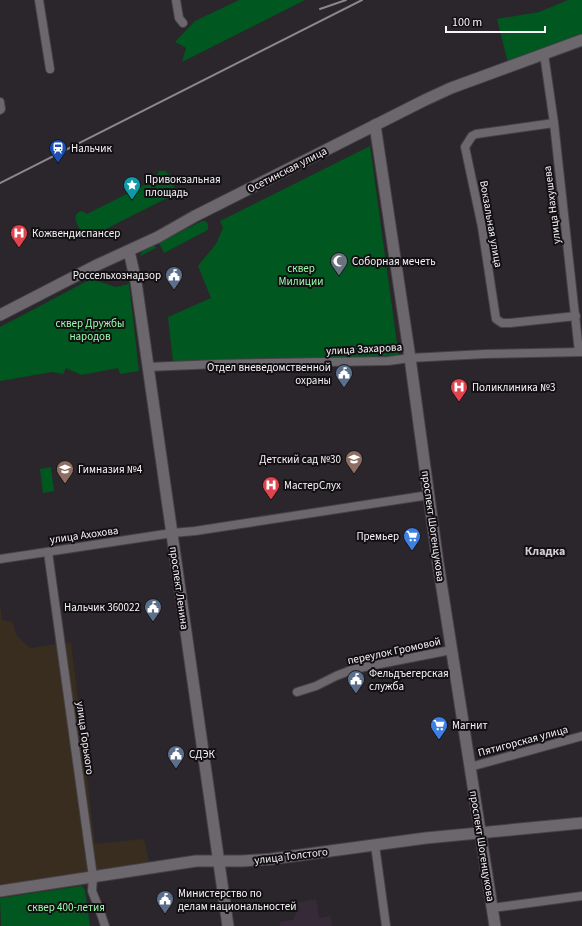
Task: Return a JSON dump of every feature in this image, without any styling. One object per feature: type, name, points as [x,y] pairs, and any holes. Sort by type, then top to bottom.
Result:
[{"type":"main road","name":"Осетинская улица","points":[[0,315],[97,265],[158,237],[195,216],[451,88],[582,40]]},
{"type":"main road","name":"проспект Шогенцукова","points":[[375,125],[410,358],[451,650],[495,926]]},
{"type":"main road","name":"проспект Ленина","points":[[129,251],[136,282],[228,926]]},
{"type":"main road","name":"улица Толстого","points":[[0,891],[196,861],[218,862],[271,859],[480,832],[582,823]]},
{"type":"street","points":[[39,0],[50,69]]},
{"type":"street","points":[[176,0],[179,18],[183,23]]},
{"type":"street","name":"улица Нахушева","points":[[544,54],[554,123],[581,352]]},
{"type":"street","name":"Вокзальная улица","points":[[554,123],[476,134],[472,136],[465,147],[482,227],[496,319],[502,323],[510,323],[576,316]]},
{"type":"street","name":"улица Захарова","points":[[148,367],[217,364],[388,361],[410,358],[485,354],[581,352]]},
{"type":"street","name":"улица Ахохова","points":[[0,559],[429,495]]},
{"type":"street","name":"улица Горького","points":[[48,552],[93,877],[92,891],[105,926]]},
{"type":"street","name":"переулок Громовой","points":[[297,692],[316,686],[336,676],[354,670],[451,650]]},
{"type":"street","name":"Пятигорская улица","points":[[470,767],[582,736]]},
{"type":"street","points":[[374,846],[386,926]]},
{"type":"street","points":[[492,908],[582,896]]},
{"type":"shaded area","points":[[0,605],[2,620],[13,622],[16,635],[30,648],[71,642],[95,844],[144,839],[149,862],[103,869],[82,886],[0,898]]},
{"type":"shaded area","points":[[316,899],[319,918],[331,916],[332,926],[280,926],[279,922],[293,920],[296,913],[299,912],[298,902]]},
{"type":"green space","points":[[239,0],[305,0],[182,62],[186,48],[175,42],[195,21]]},
{"type":"green space","points":[[568,0],[582,0],[582,35],[508,63],[497,19],[539,12]]},
{"type":"green space","name":"сквер Милиции","points":[[370,146],[399,358],[173,362],[168,317],[211,298],[198,266],[216,244],[223,228],[220,221]]},
{"type":"green space","points":[[159,171],[165,171],[169,175],[175,189],[174,194],[92,236],[83,234],[76,221],[76,215],[78,213],[82,211],[87,214],[156,179]]},
{"type":"green space","points":[[202,221],[205,221],[208,224],[208,229],[206,231],[164,253],[159,243]]},
{"type":"green space","points":[[154,245],[156,248],[139,257],[143,251]]},
{"type":"green space","name":"сквер Дружбы народов","points":[[91,279],[116,287],[129,284],[139,371],[120,374],[118,368],[81,375],[66,368],[63,374],[52,372],[0,381],[0,327]]},
{"type":"green space","points":[[51,467],[54,491],[43,493],[40,469]]},
{"type":"green space","name":"сквер 400-летия","points":[[82,886],[85,890],[90,926],[1,926],[0,898]]},
{"type":"railway","points":[[320,9],[346,0]]},
{"type":"railway","points":[[0,183],[362,0]]},
{"type":"place","name":"Нальчик","points":[[58,163]]},
{"type":"place","name":"Привокзальная площадь","points":[[132,200]]},
{"type":"place","name":"Кожвендиспансер","points":[[19,248]]},
{"type":"place","name":"Соборная мечеть","points":[[339,276]]},
{"type":"place","name":"Россельхознадзор","points":[[174,290]]},
{"type":"place","name":"Отдел вневедомственной охраны","points":[[344,388]]},
{"type":"place","name":"Поликлиника №3","points":[[459,402]]},
{"type":"place","name":"Детский сад №30","points":[[354,474]]},
{"type":"place","name":"Гимназия №4","points":[[65,484]]},
{"type":"place","name":"МастерСлух","points":[[271,500]]},
{"type":"place","name":"Премьер","points":[[412,551]]},
{"type":"place","name":"Нальчик 360022","points":[[153,622]]},
{"type":"place","name":"Фельдъегерская служба","points":[[356,694]]},
{"type":"place","name":"Магнит","points":[[439,740]]},
{"type":"place","name":"СДЭК","points":[[176,769]]},
{"type":"place","name":"Министерство по делам национальностей","points":[[165,914]]},
{"type":"district","name":"Кладка","points":[[545,551]]}]
